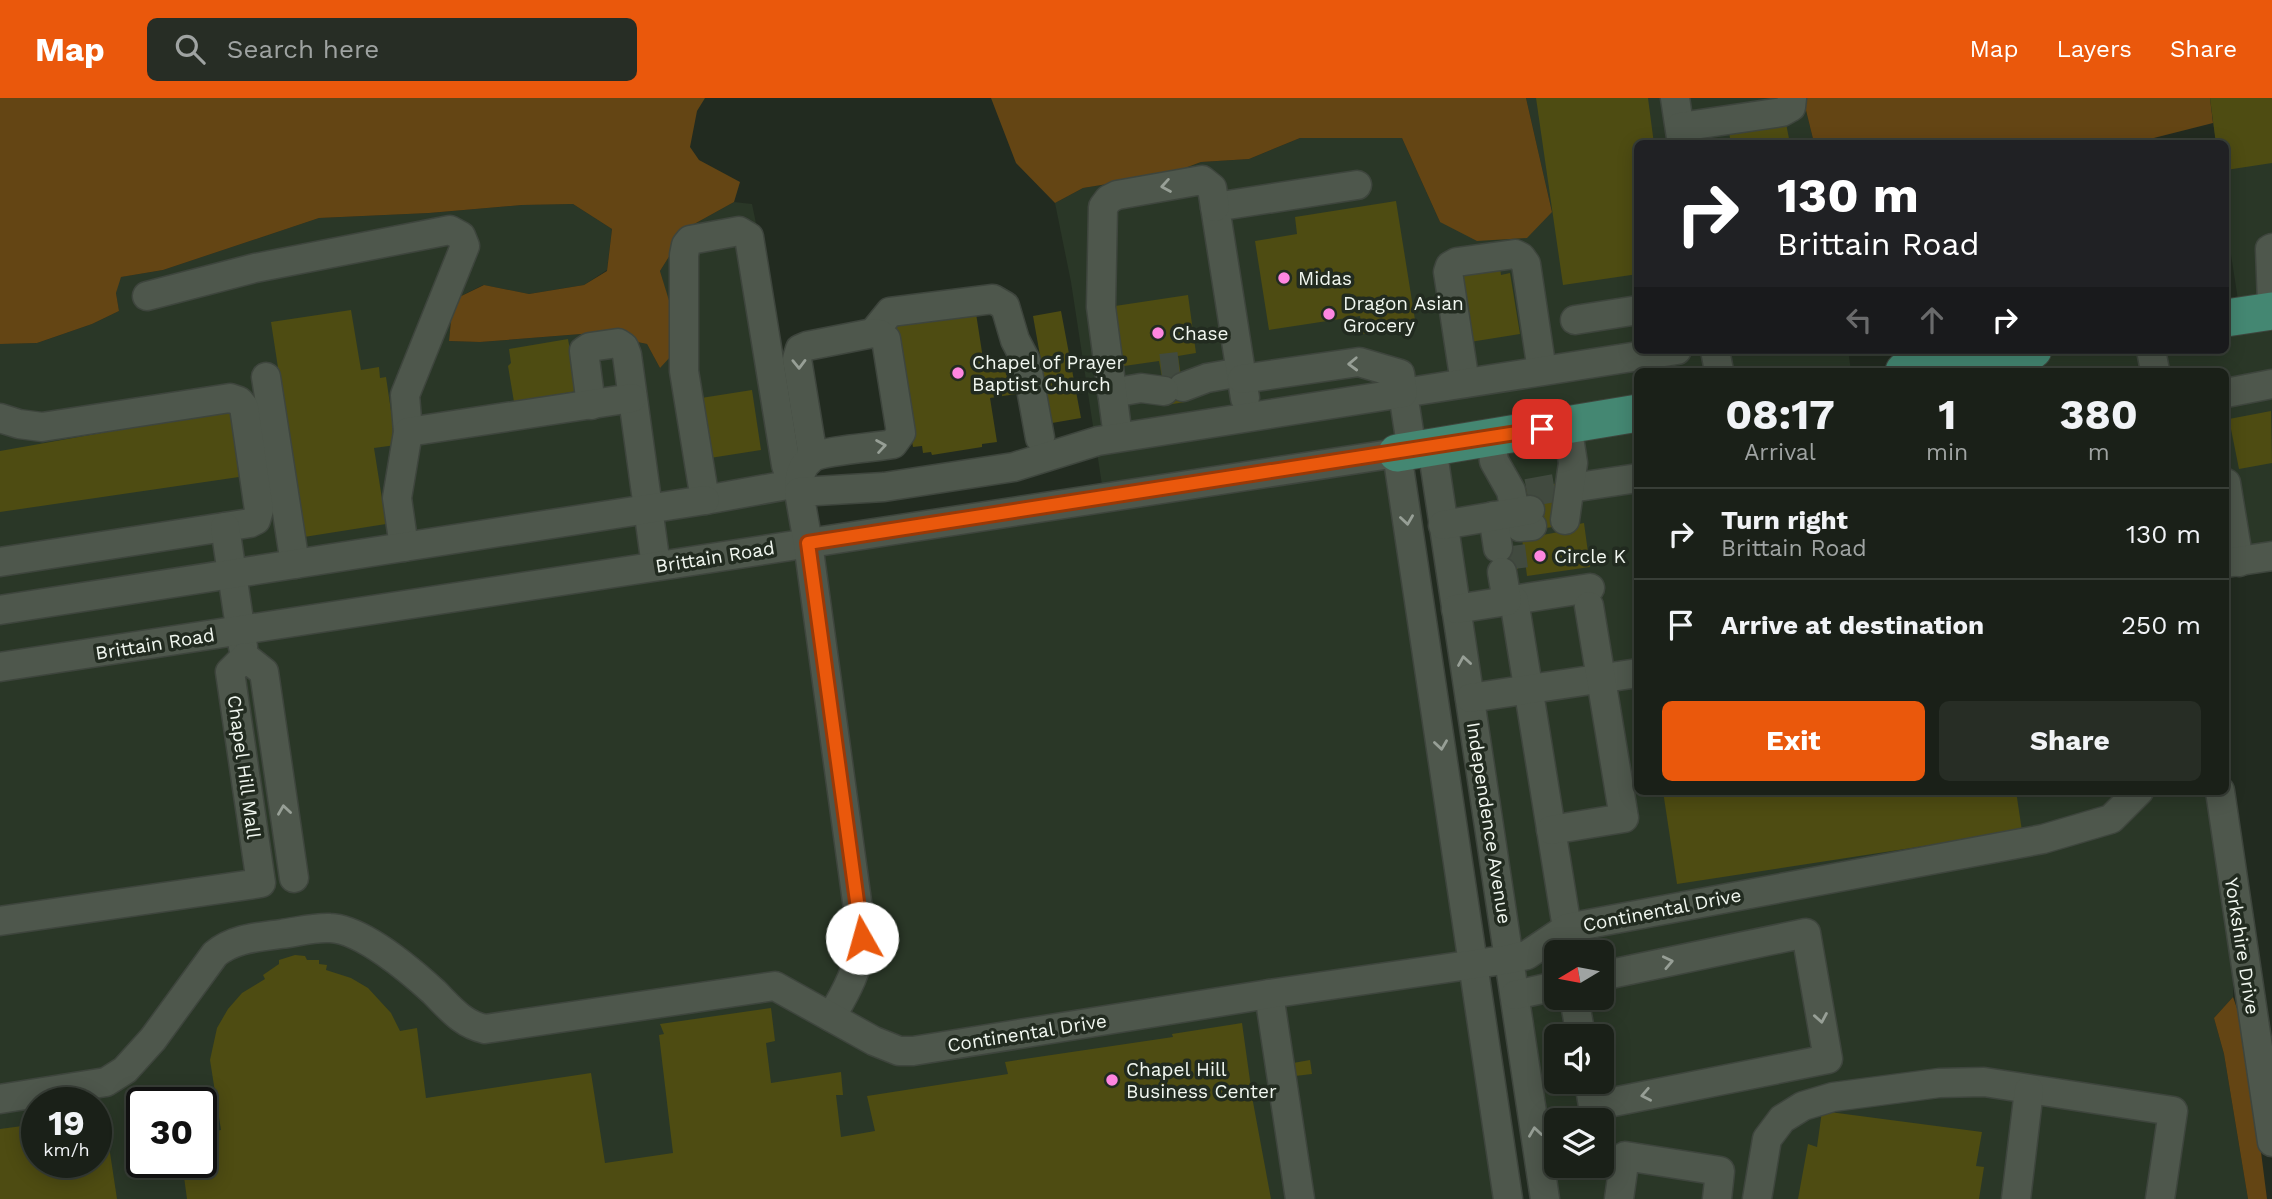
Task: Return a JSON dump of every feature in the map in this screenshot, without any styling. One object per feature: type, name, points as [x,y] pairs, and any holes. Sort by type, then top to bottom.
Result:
[{"type":"main road","points":[[2229,318],[2272,311]]},
{"type":"main road","points":[[1946,368],[1989,365],[2021,354]]},
{"type":"main road","name":"Brittain Road","points":[[1414,450],[1634,414]]},
{"type":"street","points":[[1675,98],[1681,135],[1782,112],[1791,107],[1792,98]]},
{"type":"street","points":[[1118,437],[1101,307],[1103,208],[1109,199],[1117,195],[1202,180],[1212,188],[1248,417]]},
{"type":"street","points":[[1215,207],[1357,185]]},
{"type":"street","points":[[147,296],[255,268],[450,230],[461,236],[465,246],[405,395],[408,432],[397,498],[404,547]]},
{"type":"street","points":[[705,500],[684,371],[684,255],[690,240],[739,231],[749,237],[786,465],[796,488],[808,543],[862,938],[850,985],[831,1017]]},
{"type":"street","points":[[2272,248],[2272,303]]},
{"type":"street","points":[[1465,383],[1448,272],[1450,265],[1457,262],[1515,254],[1521,257],[1526,264],[1542,372]]},
{"type":"street","points":[[873,333],[890,312],[993,299],[1005,306],[1015,340],[1026,361],[1040,438]]},
{"type":"street","points":[[1575,320],[1634,311]]},
{"type":"street","points":[[796,488],[803,467],[813,457],[892,444],[898,439],[901,433],[886,339],[880,334],[873,333],[800,349],[797,359],[813,457]]},
{"type":"street","points":[[591,405],[584,351],[590,347],[618,343],[624,347],[656,566]]},
{"type":"street","points":[[0,610],[705,500],[796,488],[884,487],[1014,467],[1118,437],[1652,354]]},
{"type":"street","points":[[1112,393],[1173,383],[1359,362],[1400,374],[1414,450]]},
{"type":"street","points":[[266,377],[295,564]]},
{"type":"street","points":[[2229,392],[2272,384]]},
{"type":"street","points":[[0,418],[42,427],[230,398],[239,401],[244,407],[259,510],[256,520],[225,527],[0,562]]},
{"type":"street","points":[[408,432],[632,398]]},
{"type":"street","points":[[1567,425],[1573,463],[1566,498],[1634,479]]},
{"type":"street","points":[[1490,438],[1493,461],[1516,510],[1506,559],[1567,928]]},
{"type":"street","name":"Independence Avenue","points":[[1414,450],[1443,525],[1545,1199]]},
{"type":"street","name":"Independence Avenue","points":[[1414,450],[1473,965],[1508,1199]]},
{"type":"street","name":"Brittain Road","points":[[0,667],[243,644],[656,566],[1414,450]]},
{"type":"street","points":[[1443,525],[1516,510]]},
{"type":"street","points":[[2229,522],[2232,562],[2272,556]]},
{"type":"street","points":[[225,527],[243,644]]},
{"type":"street","points":[[1456,609],[1513,600],[1589,597],[1624,818],[1551,830]]},
{"type":"street","name":"Chapel Hill Mall","points":[[0,921],[261,883],[230,672],[243,644],[264,672],[294,878]]},
{"type":"street","points":[[1470,698],[1634,674]]},
{"type":"street","name":"Continental Drive","points":[[0,1099],[106,1082],[125,1070],[136,1060],[203,969],[223,947],[252,938],[332,927],[367,940],[411,972],[452,1013],[468,1024],[485,1029],[767,985],[783,988],[887,1046],[899,1051],[913,1051],[1269,994],[1510,959],[1527,955],[1567,928],[2043,839],[2111,819],[2135,795]]},
{"type":"street","name":"Yorkshire Drive","points":[[2221,795],[2271,1131]]},
{"type":"street","points":[[1591,1094],[1593,1106],[1828,1059],[1806,933],[1614,973]]},
{"type":"street","points":[[1515,995],[1544,989]]},
{"type":"street","points":[[1269,994],[1300,1199]]},
{"type":"street","points":[[1757,1199],[1767,1139],[1782,1119],[1803,1106],[1833,1097],[1939,1083],[1984,1082],[2173,1111],[2160,1199]]},
{"type":"street","points":[[2016,1199],[2029,1090]]},
{"type":"street","points":[[1619,1199],[1626,1156],[1720,1171],[1725,1198]]},
{"type":"shaded area","points":[[0,98],[705,98],[697,111],[690,147],[699,160],[740,182],[734,202],[687,228],[660,271],[678,330],[671,356],[660,368],[647,344],[594,333],[480,342],[449,341],[453,300],[484,285],[529,294],[584,285],[607,271],[612,229],[573,204],[319,218],[163,270],[121,277],[116,293],[119,311],[92,324],[37,343],[0,344]]},
{"type":"shaded area","points":[[991,98],[1526,98],[1552,212],[1527,238],[1477,241],[1440,222],[1402,138],[1300,138],[1249,159],[1201,162],[1169,174],[1083,188],[1055,203],[1016,163]]},
{"type":"shaded area","points":[[1526,98],[1803,98],[1813,140],[1634,140],[1634,354],[1849,354],[1851,368],[1634,368],[1634,795],[2221,795],[2233,882],[2233,997],[2214,1018],[2224,1054],[2248,1199],[1545,1199],[1432,448],[1397,453],[1508,1199],[0,1199],[0,344],[37,343],[92,324],[119,311],[116,293],[120,277],[163,270],[319,218],[573,204],[612,229],[607,270],[584,285],[529,294],[483,285],[453,300],[449,341],[480,342],[594,333],[647,344],[660,368],[667,296],[660,271],[687,228],[734,202],[752,204],[771,296],[800,544],[1104,498],[1071,282],[1055,203],[1083,188],[1169,174],[1201,162],[1249,159],[1300,138],[1402,138],[1440,222],[1552,212]]},
{"type":"shaded area","points":[[1803,98],[2210,98],[2213,123],[2146,140],[1813,140]]},
{"type":"shaded area","points":[[2210,98],[2272,98],[2272,295],[2238,300],[2229,242],[2229,140],[2216,140]]},
{"type":"shaded area","points":[[2272,311],[2272,555],[2229,562],[2229,368],[1923,368],[2009,354],[2229,354],[2229,318]]},
{"type":"shaded area","points":[[2233,997],[2246,1034],[2267,1199],[2248,1199],[2224,1054],[2214,1018]]},
{"type":"building","points":[[1536,98],[1648,98],[1653,140],[1634,140],[1634,275],[1563,285]]},
{"type":"building","points":[[2210,98],[2272,98],[2272,163],[2229,170],[2229,140],[2215,140]]},
{"type":"building","points":[[1786,123],[1789,140],[1730,140],[1729,132]]},
{"type":"building","points":[[1396,201],[1416,326],[1363,334],[1360,316],[1269,330],[1255,241],[1297,234],[1295,217]]},
{"type":"building","points":[[1500,267],[1501,275],[1510,273],[1520,334],[1470,342],[1462,273]]},
{"type":"building","points":[[1188,295],[1196,353],[1178,356],[1185,402],[1167,405],[1159,361],[1124,366],[1115,306]]},
{"type":"building","name":"Chapel of Prayer Baptist Church","points":[[975,307],[984,365],[1017,359],[1022,393],[990,398],[997,442],[932,455],[931,452],[923,453],[922,446],[913,447],[889,320]]},
{"type":"building","points":[[351,310],[361,370],[379,367],[380,378],[386,377],[396,445],[374,448],[386,524],[304,537],[271,322]]},
{"type":"building","points":[[1061,311],[1081,418],[1052,423],[1033,316]]},
{"type":"building","points":[[568,339],[577,391],[514,402],[508,366],[511,363],[509,349]]},
{"type":"building","points":[[752,390],[761,450],[710,458],[701,398]]},
{"type":"building","points":[[230,410],[239,477],[0,512],[0,451]]},
{"type":"building","points":[[2271,411],[2272,463],[2239,469],[2229,419]]},
{"type":"building","points":[[1559,483],[1566,525],[1533,530],[1526,489]]},
{"type":"building","points":[[1584,523],[1590,567],[1527,576],[1522,539],[1569,530],[1573,525]]},
{"type":"building","points":[[1513,546],[1518,569],[1497,572],[1493,549]]},
{"type":"building","points":[[1664,795],[2017,795],[2022,831],[1677,884]]},
{"type":"building","name":"Chapel Hill Business Center","points":[[295,955],[305,956],[307,960],[319,960],[319,964],[327,965],[326,970],[351,978],[368,988],[391,1013],[400,1031],[417,1028],[426,1098],[591,1073],[605,1163],[673,1153],[659,1035],[664,1034],[660,1024],[771,1008],[775,1041],[766,1043],[771,1083],[841,1072],[843,1095],[836,1095],[841,1137],[875,1131],[867,1096],[1008,1074],[1005,1062],[1173,1037],[1172,1034],[1242,1023],[1271,1199],[187,1199],[184,1178],[217,1178],[217,1131],[221,1130],[217,1087],[214,1087],[210,1060],[217,1028],[242,993],[265,979],[263,975],[279,964],[279,960]]},
{"type":"building","points":[[1310,1060],[1312,1074],[1295,1076],[1293,1063]]},
{"type":"building","points":[[1822,1111],[1982,1132],[1976,1166],[1984,1167],[1979,1199],[1798,1199],[1808,1144],[1817,1147]]},
{"type":"building","points":[[21,1126],[21,1178],[112,1178],[112,1166],[117,1199],[0,1199],[0,1129]]},
{"type":"tunnel","points":[[1161,368],[1179,366]]},
{"type":"tunnel","points":[[1527,493],[1560,487]]},
{"type":"tunnel","points":[[1511,546],[1514,569]]},
{"type":"place","name":"Midas","points":[[1284,278]]},
{"type":"place","name":"Dragon Asian Grocery","points":[[1329,314]]},
{"type":"place","name":"Chase","points":[[1158,333]]},
{"type":"place","name":"Chapel of Prayer Baptist Church","points":[[958,373]]},
{"type":"place","name":"Circle K","points":[[1540,556]]},
{"type":"place","name":"Chapel Hill Business Center","points":[[1112,1080]]},
{"type":"route","points":[[862,938],[808,543],[1542,429]]}]
